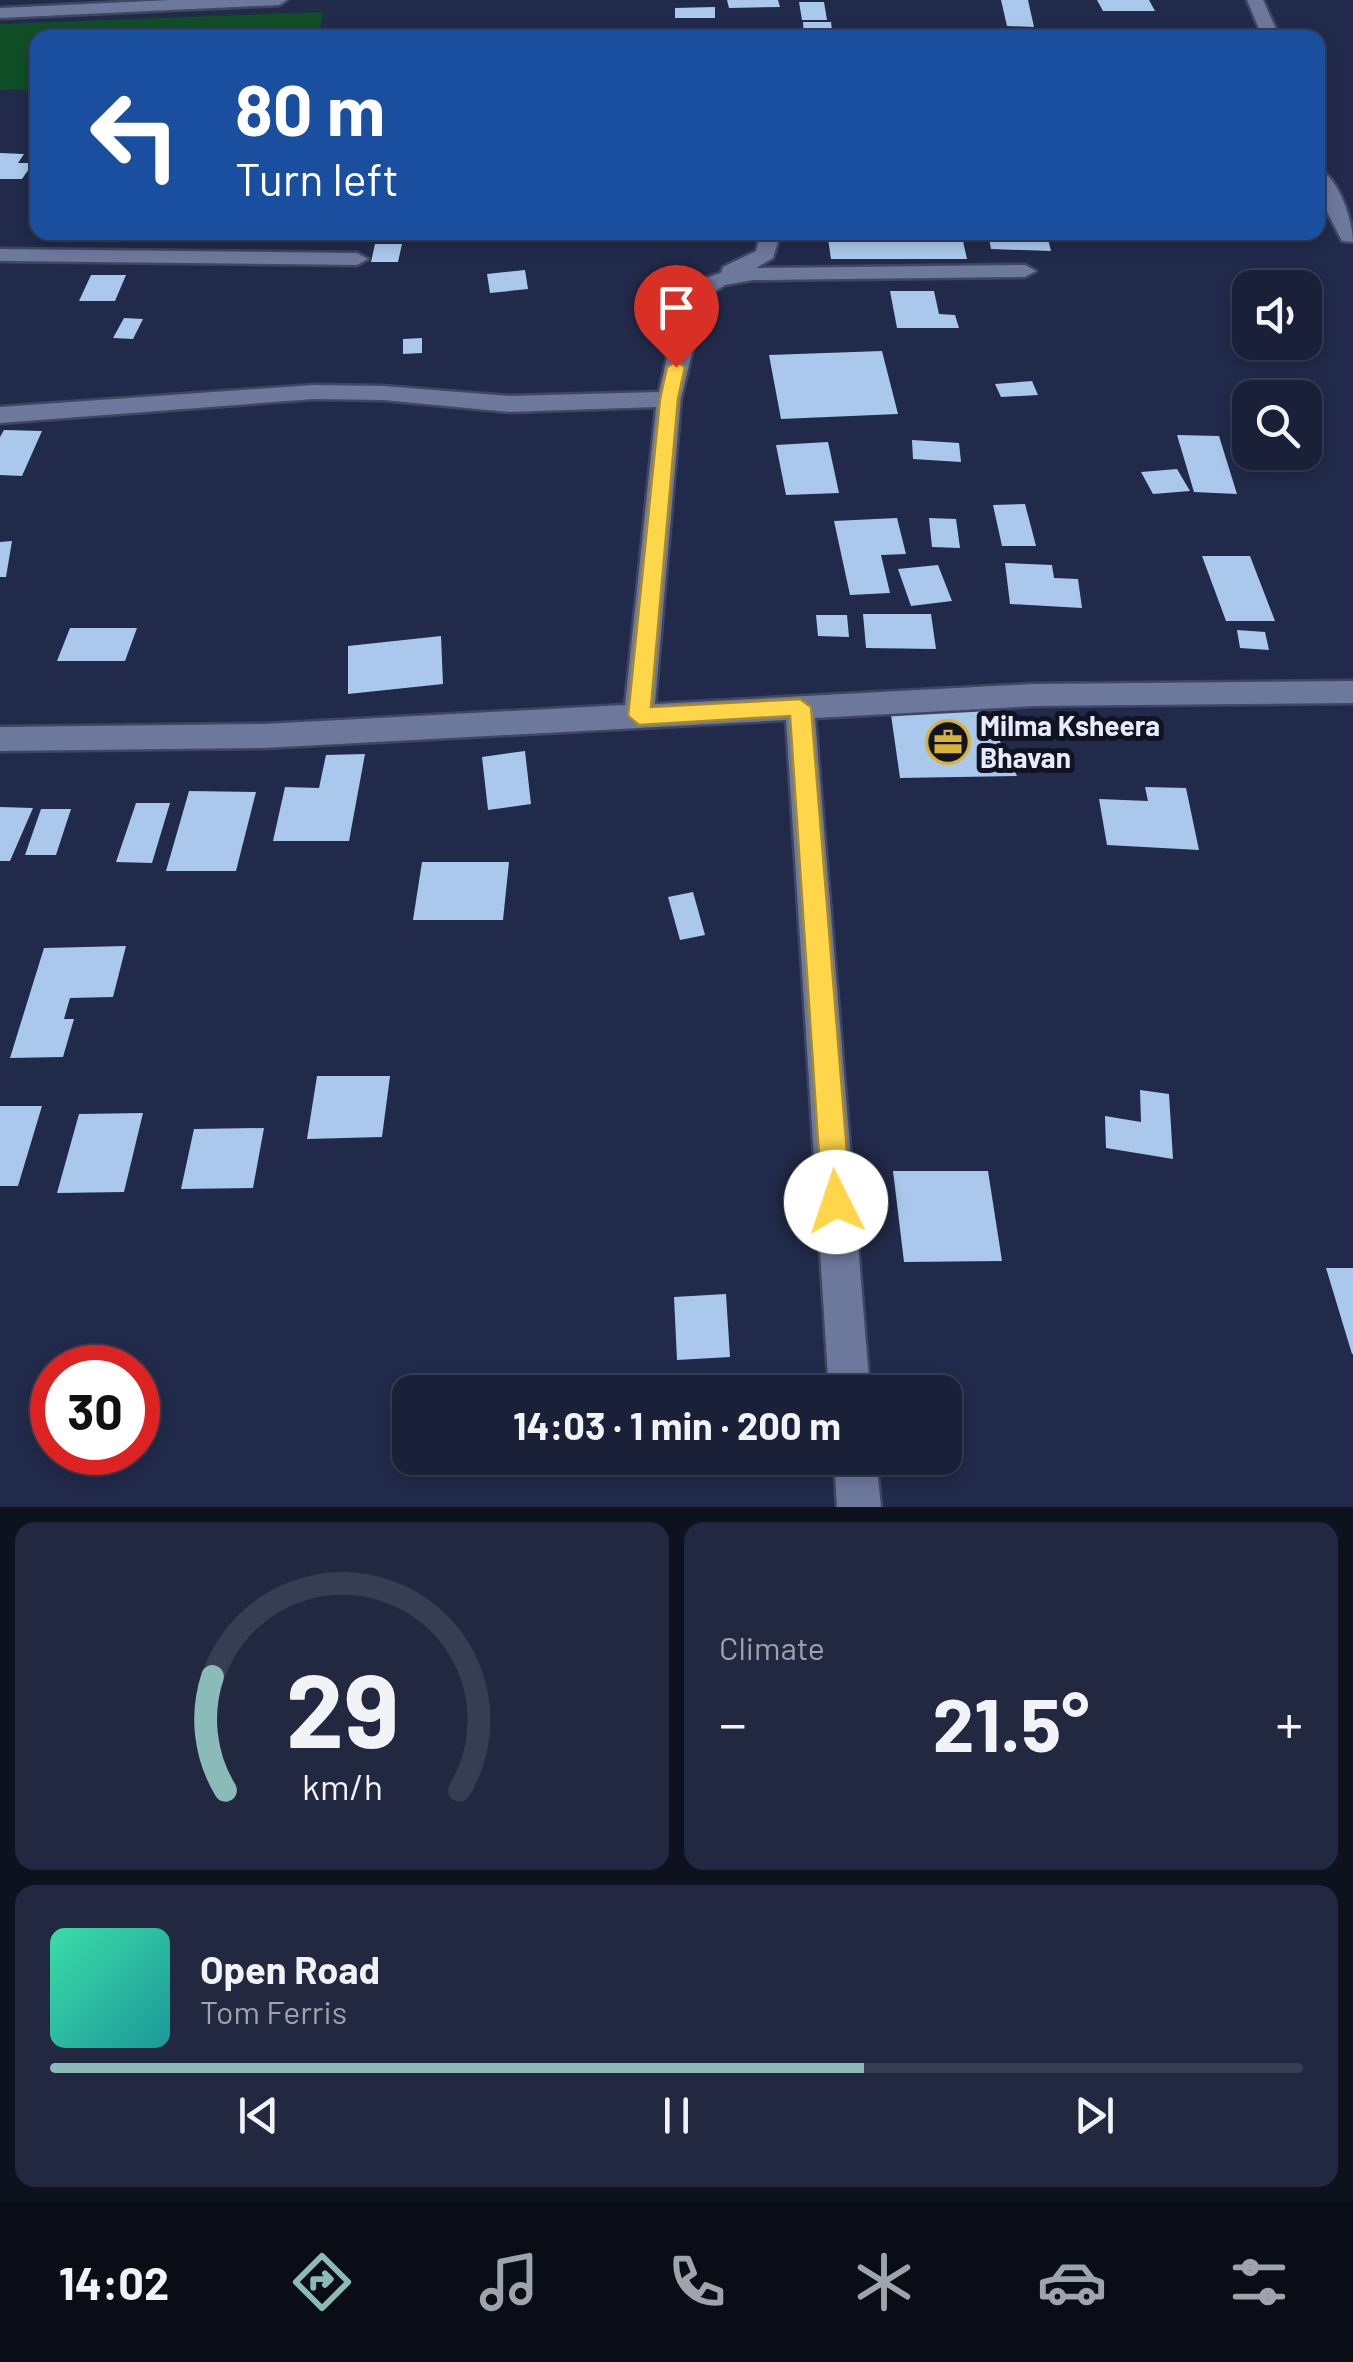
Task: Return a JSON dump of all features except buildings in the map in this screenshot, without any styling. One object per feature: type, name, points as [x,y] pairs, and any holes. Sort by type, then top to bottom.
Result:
[{"type":"street","points":[[0,13],[279,0]]},
{"type":"street","points":[[1255,0],[1268,30]]},
{"type":"street","points":[[1325,189],[1349,236]]},
{"type":"street","points":[[639,716],[669,399],[690,302],[698,288],[766,254],[769,240]]},
{"type":"street","points":[[0,255],[357,260]]},
{"type":"street","points":[[714,280],[753,274],[1025,271]]},
{"type":"street","points":[[0,415],[314,392],[383,393],[494,404],[669,399]]},
{"type":"street","points":[[0,739],[264,736],[1034,695],[1353,692]]},
{"type":"street","points":[[800,707],[849,1375]]},
{"type":"street","points":[[856,1475],[859,1507]]},
{"type":"green space","points":[[323,12],[320,30],[30,30],[30,89],[0,90],[0,24]]},
{"type":"place","name":"Milma Ksheera Bhavan","points":[[948,742]]},
{"type":"route","points":[[676,367],[669,399],[639,716],[800,707],[836,1202]]}]
